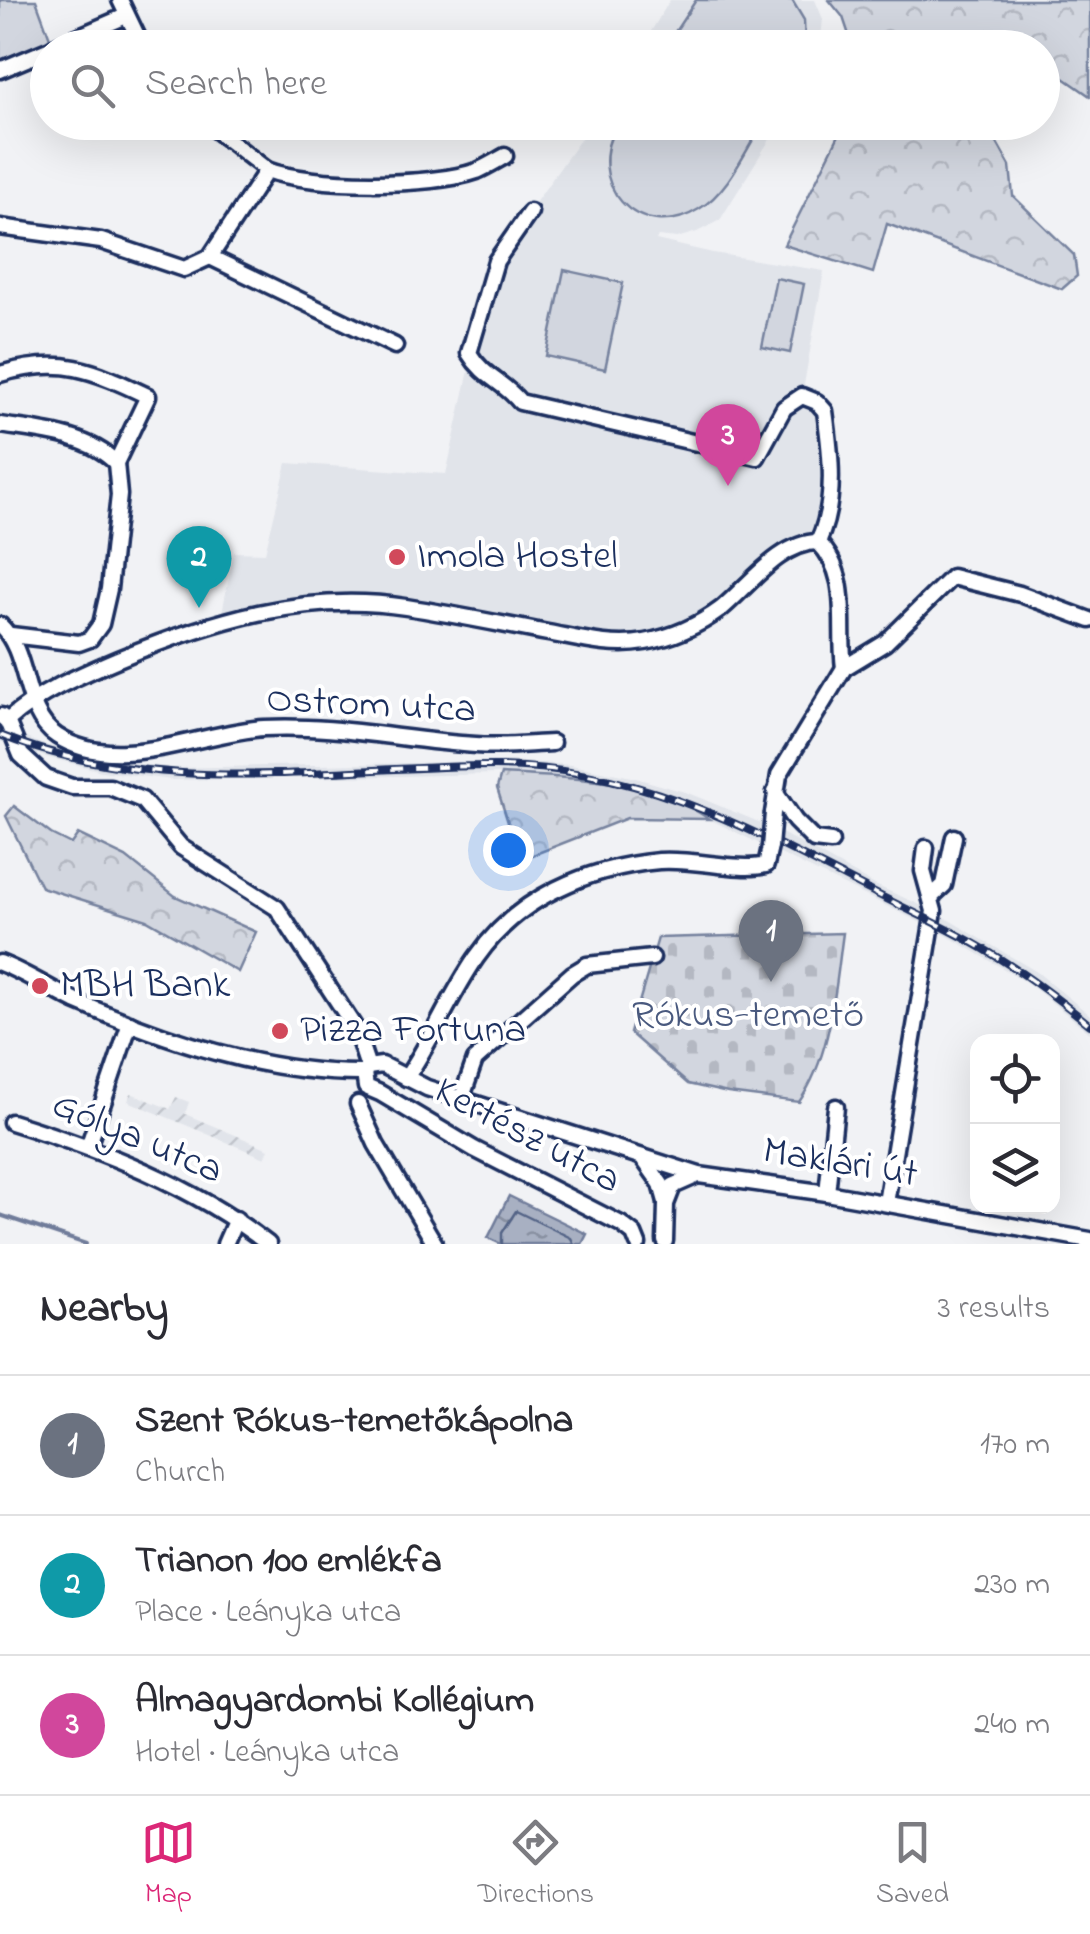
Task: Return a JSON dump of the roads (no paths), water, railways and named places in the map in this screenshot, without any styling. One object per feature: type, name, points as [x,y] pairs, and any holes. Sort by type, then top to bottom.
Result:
[{"type":"street","points":[[120,0],[133,30]]},
{"type":"street","points":[[93,30],[126,16]]},
{"type":"street","points":[[0,70],[30,57]]},
{"type":"street","points":[[228,140],[267,170],[312,181],[436,180],[478,170],[505,156]]},
{"type":"street","points":[[0,227],[100,241],[184,269],[210,256],[267,170]]},
{"type":"street","points":[[530,212],[496,261],[469,353],[480,372],[512,392],[520,402],[710,449],[758,457],[784,408],[802,396],[817,402],[824,411],[830,443],[831,494],[826,525],[818,542]]},
{"type":"street","points":[[210,256],[395,346]]},
{"type":"street","points":[[0,374],[42,364],[71,365],[148,396],[116,463],[119,495],[109,589],[101,624],[90,639],[79,643],[6,630]]},
{"type":"street","points":[[0,425],[73,439],[108,455],[116,463]]},
{"type":"street","points":[[3,718],[74,678],[172,636],[256,612],[326,602],[403,606],[610,644],[650,641],[695,626],[788,550],[802,542],[818,542],[833,557],[840,580],[844,668],[792,751],[775,791],[766,865],[755,868],[664,860],[612,868],[546,894],[496,932],[474,960],[406,1078]]},
{"type":"street","points":[[844,668],[884,643],[952,578],[1020,594],[1090,620]]},
{"type":"street","name":"Ostrom utca","points":[[6,630],[39,718],[52,733],[70,744],[107,753],[194,742],[260,728],[367,733],[476,745],[552,743]]},
{"type":"street","name":"Kertész utca","points":[[3,718],[28,765],[55,783],[110,787],[142,800],[182,847],[277,908],[355,1028],[372,1045],[375,1068],[366,1087],[474,1149],[621,1224],[634,1234],[638,1244]]},
{"type":"street","points":[[775,791],[795,821],[814,840],[831,842]]},
{"type":"street","points":[[931,897],[944,884],[954,837]]},
{"type":"street","points":[[886,1204],[934,911],[923,871],[926,848]]},
{"type":"street","points":[[462,1097],[476,1060],[572,974],[588,965],[652,958]]},
{"type":"street","points":[[0,963],[130,1023],[209,1050],[337,1073],[375,1068],[392,1082],[380,1092]]},
{"type":"street","points":[[88,1147],[130,1023]]},
{"type":"street","name":"Maklári út","points":[[375,1068],[699,1174],[1090,1240]]},
{"type":"street","points":[[358,1104],[376,1144],[435,1244]]},
{"type":"street","points":[[828,1194],[836,1107]]},
{"type":"street","name":"Gólya utca","points":[[11,1122],[88,1147],[195,1195],[268,1244]]},
{"type":"street","points":[[640,1156],[662,1184],[666,1204]]},
{"type":"street","points":[[666,1204],[672,1186],[699,1174]]},
{"type":"street","name":"Kertész utca","points":[[666,1204],[666,1242]]},
{"type":"street","points":[[226,1244],[236,1219]]},
{"type":"street","points":[[638,1244],[652,1236],[666,1242]]},
{"type":"water","points":[[509,1196],[587,1234],[582,1244],[501,1244],[488,1238]]},
{"type":"waterway","points":[[0,1215],[86,1244]]},
{"type":"railway","points":[[0,735],[60,755],[121,767],[183,773],[495,766],[547,769],[644,789],[736,824],[963,937],[1030,979],[1090,1025]]},
{"type":"place","name":"Almagyardombi Kollégium","points":[[728,486]]},
{"type":"place","name":"Imola Hostel","points":[[397,557]]},
{"type":"place","name":"Trianon 100 emlékfa","points":[[199,608]]},
{"type":"place","name":"Szent Rókus-temetőkápolna","points":[[771,982]]},
{"type":"place","name":"MBH Bank","points":[[40,986]]},
{"type":"place","name":"Pizza Fortuna","points":[[280,1031]]},
{"type":"park label","name":"Rókus-temető","points":[[748,1016]]}]
